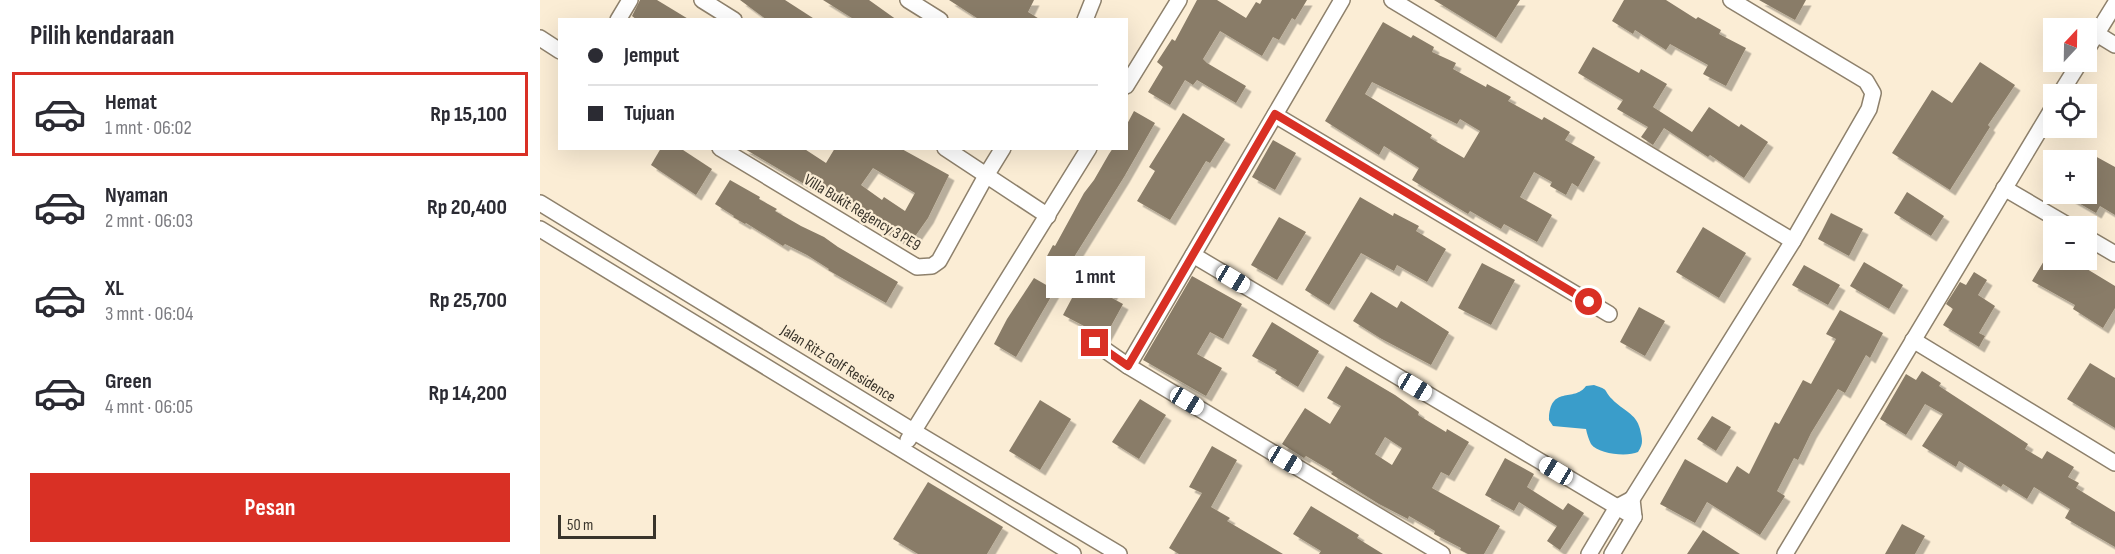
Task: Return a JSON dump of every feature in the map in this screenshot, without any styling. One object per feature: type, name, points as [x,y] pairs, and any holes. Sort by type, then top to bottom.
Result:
[{"type":"street","points":[[619,18],[630,0]]},
{"type":"street","points":[[702,0],[731,18]]},
{"type":"street","points":[[908,0],[937,18]]},
{"type":"street","points":[[1086,18],[1093,0]]},
{"type":"street","points":[[1128,84],[1179,0]]},
{"type":"street","points":[[1128,366],[1342,0]]},
{"type":"street","points":[[1392,0],[1793,241]]},
{"type":"street","points":[[1589,554],[1617,507],[1632,500],[1793,241],[1869,109],[1873,93],[1866,81],[1731,0]]},
{"type":"street","points":[[2115,4],[2097,34],[2115,45]]},
{"type":"street","points":[[540,38],[558,50]]},
{"type":"street","points":[[1275,114],[1609,314]]},
{"type":"street","points":[[1785,554],[2043,124]]},
{"type":"street","name":"Villa Bukit Regency 3 PE9","points":[[723,150],[917,267],[932,266],[939,261],[1002,150]]},
{"type":"street","points":[[948,150],[1048,216]]},
{"type":"street","points":[[902,451],[1088,150]]},
{"type":"street","points":[[2004,188],[2052,216]]},
{"type":"street","name":"Jalan Ritz Golf Residence","points":[[540,203],[1119,554]]},
{"type":"street","points":[[540,229],[1073,554]]},
{"type":"street","points":[[2097,243],[2115,254]]},
{"type":"street","points":[[1193,255],[1634,517]]},
{"type":"street","points":[[1913,340],[2115,463]]},
{"type":"street","points":[[1095,343],[1128,366],[1442,554]]},
{"type":"street","points":[[1612,554],[1634,517],[1632,500]]},
{"type":"water","points":[[1594,385],[1604,389],[1635,419],[1642,438],[1638,452],[1620,454],[1600,450],[1591,444],[1586,429],[1553,426],[1549,420],[1550,409],[1558,398]]},
{"type":"building","points":[[640,0],[657,0],[687,18],[634,18],[632,16]]},
{"type":"building","points":[[740,0],[785,0],[813,18],[764,18]]},
{"type":"building","points":[[823,0],[869,0],[894,18],[852,18]]},
{"type":"building","points":[[949,0],[1034,0],[1028,12],[1038,18],[977,18]]},
{"type":"building","points":[[1197,0],[1217,0],[1246,18],[1256,2],[1260,4],[1262,0],[1307,0],[1295,20],[1292,18],[1279,40],[1273,37],[1262,56],[1220,31],[1203,59],[1246,86],[1236,103],[1197,80],[1193,85],[1185,80],[1170,105],[1148,92],[1163,67],[1157,62],[1172,39],[1175,41]]},
{"type":"building","points":[[1434,0],[1520,0],[1496,38]]},
{"type":"building","points":[[1624,0],[1666,0],[1696,19],[1698,17],[1721,30],[1719,34],[1746,48],[1726,86],[1703,74],[1708,65],[1670,44],[1666,50],[1635,30],[1633,34],[1612,21]]},
{"type":"building","points":[[1759,0],[1806,0],[1795,20]]},
{"type":"building","points":[[1383,22],[1411,38],[1413,35],[1434,47],[1432,52],[1456,63],[1453,69],[1486,87],[1487,84],[1511,97],[1508,101],[1570,132],[1565,140],[1595,157],[1578,187],[1572,183],[1566,195],[1550,186],[1552,182],[1534,172],[1520,197],[1552,215],[1537,242],[1504,224],[1501,229],[1470,211],[1468,214],[1412,180],[1419,168],[1384,146],[1379,155],[1325,121]],"holes":[[[1372,82],[1457,124],[1460,119],[1480,131],[1464,158],[1430,138],[1432,135],[1365,94]]]},
{"type":"building","points":[[1593,47],[1639,73],[1641,69],[1667,84],[1653,107],[1692,132],[1709,107],[1739,127],[1741,124],[1768,142],[1744,178],[1664,128],[1653,145],[1641,137],[1648,127],[1617,109],[1623,100],[1578,73]]},
{"type":"building","points":[[1980,62],[2015,85],[1988,125],[1990,127],[1950,190],[1892,153],[1932,90],[1952,103]]},
{"type":"building","points":[[1134,111],[1155,123],[1066,270],[1046,258],[1112,150],[1128,150],[1128,122]]},
{"type":"building","points":[[1183,113],[1225,139],[1210,163],[1206,161],[1170,220],[1137,201],[1155,171],[1149,167]]},
{"type":"building","points":[[1273,140],[1296,153],[1275,190],[1252,177]]},
{"type":"building","points":[[660,150],[683,150],[712,169],[696,195],[651,165]]},
{"type":"building","points":[[746,150],[806,150],[826,163],[834,150],[904,150],[949,175],[928,218],[909,245],[869,221],[870,219],[847,203],[845,206],[809,180],[806,185]],"holes":[[[873,168],[915,193],[905,211],[884,197],[882,200],[861,185]]]},
{"type":"building","points":[[2097,157],[2115,167],[2115,215],[2100,206],[2096,213],[2080,204],[2097,204]]},
{"type":"building","points":[[730,180],[760,197],[759,199],[777,209],[775,211],[824,237],[898,282],[886,303],[828,270],[807,255],[785,244],[783,246],[745,224],[715,204]]},
{"type":"building","points":[[1907,192],[1944,216],[1931,236],[1894,213]]},
{"type":"building","points":[[1360,197],[1393,216],[1394,213],[1419,226],[1416,231],[1446,249],[1427,282],[1397,265],[1394,271],[1361,253],[1329,305],[1305,290]]},
{"type":"building","points":[[1831,213],[1863,229],[1849,256],[1818,239]]},
{"type":"building","points":[[1279,217],[1306,232],[1277,280],[1251,265]]},
{"type":"building","points":[[1703,227],[1746,253],[1719,298],[1676,272]]},
{"type":"building","points":[[1106,260],[1125,271],[1110,297],[1123,304],[1105,337],[1063,315],[1081,281],[1090,286]]},
{"type":"building","points":[[1864,262],[1903,285],[1889,309],[1850,286]]},
{"type":"building","points":[[2043,262],[2043,270],[2089,270],[2115,286],[2115,308],[2103,328],[2073,309],[2075,305],[2032,281]]},
{"type":"building","points":[[1482,263],[1515,280],[1491,325],[1458,308]]},
{"type":"building","points":[[1804,265],[1840,285],[1828,305],[1792,285]]},
{"type":"building","points":[[1974,272],[1987,280],[1978,295],[1995,306],[1979,333],[1985,336],[1979,347],[1943,325],[1953,309],[1946,304],[1960,282],[1966,285]]},
{"type":"building","points":[[1192,276],[1242,304],[1223,339],[1210,332],[1197,354],[1222,368],[1206,396],[1143,360]]},
{"type":"building","points":[[1034,278],[1055,290],[1016,357],[994,344],[1007,319]]},
{"type":"building","points":[[1371,292],[1397,308],[1401,301],[1449,332],[1431,365],[1353,321]]},
{"type":"building","points":[[1639,307],[1665,321],[1645,356],[1620,342]]},
{"type":"building","points":[[1840,310],[1883,333],[1870,358],[1866,355],[1845,393],[1838,389],[1811,433],[1798,460],[1794,458],[1777,491],[1785,496],[1760,535],[1707,502],[1695,523],[1660,504],[1685,459],[1727,483],[1737,466],[1749,474],[1775,422],[1779,424],[1803,380],[1811,384],[1836,339],[1826,334]]},
{"type":"building","points":[[1272,322],[1319,351],[1298,387],[1275,373],[1277,370],[1252,356]]},
{"type":"building","points":[[2090,363],[2115,378],[2115,428],[2067,399]]},
{"type":"building","points":[[1346,366],[1395,395],[1419,412],[1418,415],[1446,432],[1447,429],[1469,442],[1449,476],[1441,472],[1432,488],[1500,526],[1484,554],[1468,554],[1460,550],[1461,548],[1434,534],[1435,531],[1409,516],[1408,519],[1379,504],[1331,474],[1333,472],[1282,444],[1305,408],[1330,424],[1341,406],[1327,398]],"holes":[[[1385,437],[1402,448],[1392,465],[1375,454]]]},
{"type":"building","points":[[1922,371],[1941,383],[1939,386],[2028,444],[2025,449],[2042,459],[2047,451],[2074,467],[2068,477],[2079,483],[2076,488],[2115,512],[2115,547],[2065,518],[2070,509],[2034,487],[2027,499],[2003,484],[2001,487],[1959,461],[1956,467],[1922,446],[1943,414],[1925,404],[1906,435],[1880,419],[1906,374],[1916,380]]},
{"type":"building","points":[[1140,399],[1166,415],[1139,459],[1112,442]]},
{"type":"building","points":[[1040,400],[1071,419],[1040,470],[1009,451]]},
{"type":"building","points":[[1712,416],[1731,427],[1716,451],[1697,439]]},
{"type":"building","points":[[1212,446],[1237,460],[1211,507],[1230,518],[1227,521],[1283,554],[1179,554],[1169,548],[1202,493],[1189,487]]},
{"type":"building","points":[[1505,458],[1534,474],[1527,487],[1563,510],[1568,503],[1584,513],[1560,550],[1547,541],[1557,526],[1519,502],[1514,511],[1485,495]]},
{"type":"building","points":[[928,482],[1003,527],[987,554],[918,554],[893,539]]},
{"type":"building","points":[[1311,506],[1359,535],[1357,538],[1383,554],[1319,554],[1321,551],[1293,534]]},
{"type":"building","points":[[1902,524],[1925,536],[1915,554],[1885,554]]},
{"type":"building","points":[[1703,530],[1740,554],[1687,554]]},
{"type":"route","points":[[1095,343],[1128,366],[1275,114],[1589,302]]}]
